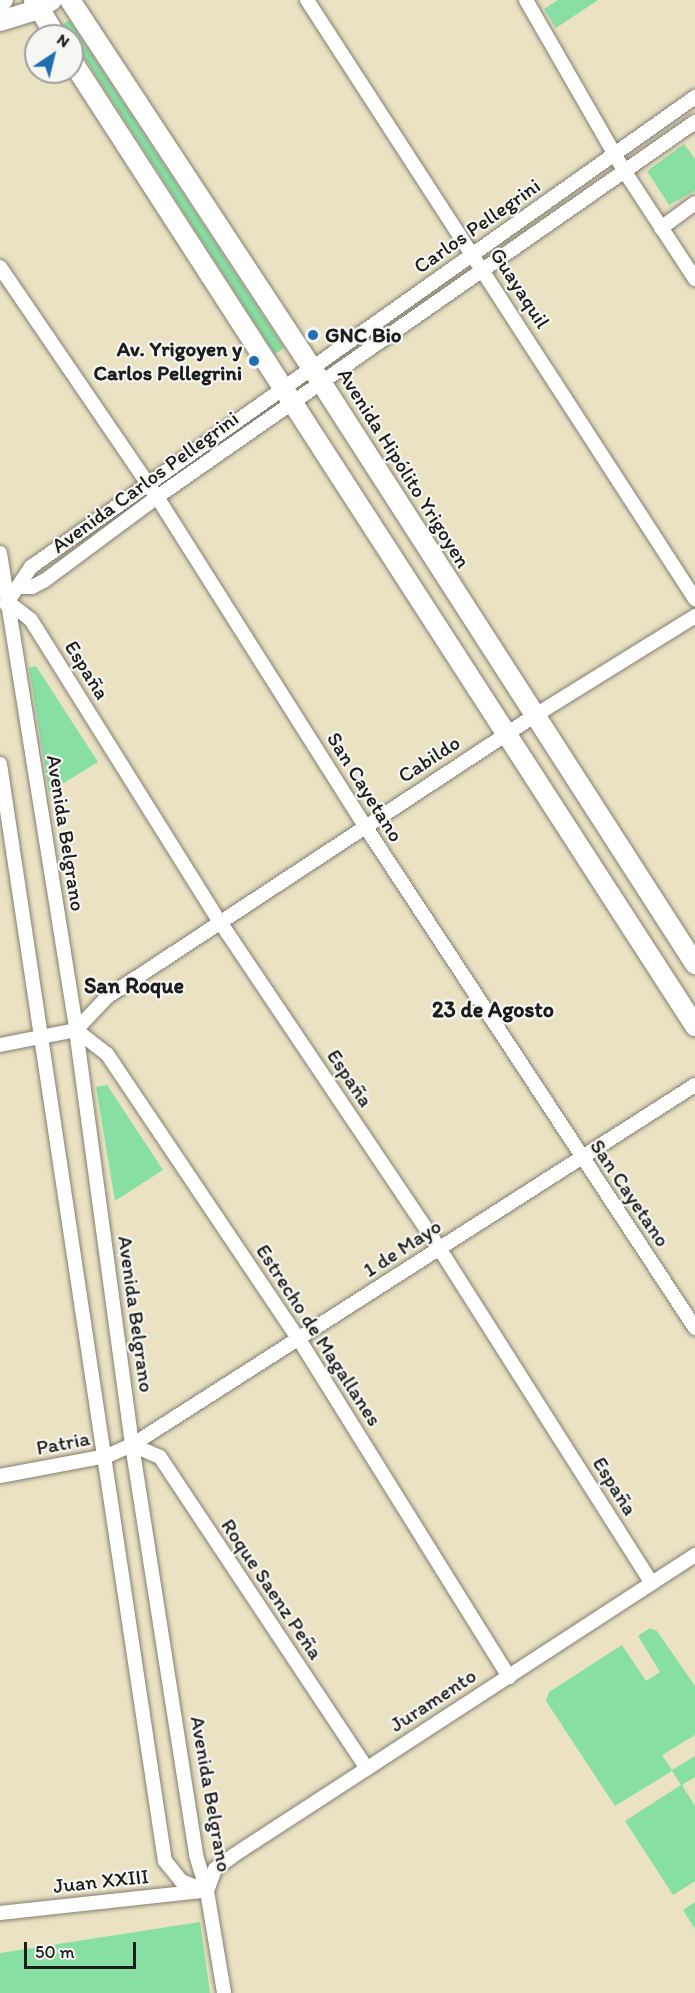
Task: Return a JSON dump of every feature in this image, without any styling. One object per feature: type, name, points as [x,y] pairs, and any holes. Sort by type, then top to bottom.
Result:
[{"type":"street","name":"Avenida Hipólito Yrigoyen","points":[[70,0],[317,375],[695,964]]},
{"type":"street","name":"Guayaquil","points":[[307,0],[695,599]]},
{"type":"street","points":[[526,0],[625,172],[695,279]]},
{"type":"street","points":[[0,21],[41,3],[51,24]]},
{"type":"street","points":[[84,80],[508,733],[695,1026]]},
{"type":"street","name":"Carlos Pellegrini","points":[[317,375],[473,254],[695,98]]},
{"type":"street","name":"Carlos Pellegrini","points":[[288,395],[484,272],[695,122]]},
{"type":"street","points":[[661,228],[695,203]]},
{"type":"street","name":"San Cayetano","points":[[0,267],[148,483],[365,826],[581,1158],[695,1328]]},
{"type":"street","name":"Avenida Carlos Pellegrini","points":[[4,605],[31,567],[148,483],[288,395]]},
{"type":"street","name":"Avenida Carlos Pellegrini","points":[[18,587],[32,587],[44,581],[288,395]]},
{"type":"street","name":"Avenida Belgrano","points":[[0,553],[4,605],[76,1030],[132,1445],[196,1855],[207,1891]]},
{"type":"street","name":"España","points":[[4,605],[31,620],[220,922],[440,1248],[652,1583]]},
{"type":"street","name":"Cabildo","points":[[76,1030],[107,997],[534,716],[695,616]]},
{"type":"street","name":"Avenida Belgrano","points":[[0,764],[107,1456],[165,1861],[181,1881],[207,1891]]},
{"type":"street","points":[[0,1045],[76,1030]]},
{"type":"street","name":"Estrecho de Magallanes","points":[[76,1030],[107,1054],[300,1341],[509,1677]]},
{"type":"street","name":"1 de Mayo","points":[[132,1445],[300,1341],[440,1248],[695,1085]]},
{"type":"street","name":"Patria","points":[[0,1476],[107,1456],[132,1445]]},
{"type":"street","name":"Roque Saenz Peña","points":[[132,1445],[160,1457],[367,1768]]},
{"type":"street","name":"Juramento","points":[[207,1891],[215,1869],[695,1555]]},
{"type":"street","points":[[207,1891],[224,1993]]},
{"type":"street","name":"Juan XXIII","points":[[0,1913],[207,1891]]},
{"type":"green space","points":[[558,0],[598,0],[556,28],[544,9]]},
{"type":"green space","points":[[84,43],[284,348],[275,354],[84,57]]},
{"type":"green space","points":[[684,144],[695,159],[695,191],[669,205],[647,171]]},
{"type":"green space","points":[[36,666],[98,762],[49,792],[29,668]]},
{"type":"green space","points":[[107,1085],[163,1170],[115,1201],[96,1087]]},
{"type":"green space","points":[[650,1628],[657,1631],[695,1686],[695,1735],[662,1755],[672,1770],[695,1756],[695,1777],[682,1785],[695,1806],[695,1881],[673,1895],[625,1821],[681,1785],[672,1771],[615,1806],[546,1701],[549,1692],[622,1645],[646,1681],[660,1672],[638,1636]]},
{"type":"green space","points":[[695,1902],[695,1929],[683,1910]]},
{"type":"green space","points":[[200,1922],[210,1993],[0,1993],[0,1953]]},
{"type":"place","name":"GNC Bio","points":[[313,335]]},
{"type":"place","name":"Av. Yrigoyen y Carlos Pellegrini","points":[[254,361]]},
{"type":"district","name":"San Roque","points":[[134,986]]},
{"type":"district","name":"23 de Agosto","points":[[493,1010]]}]
